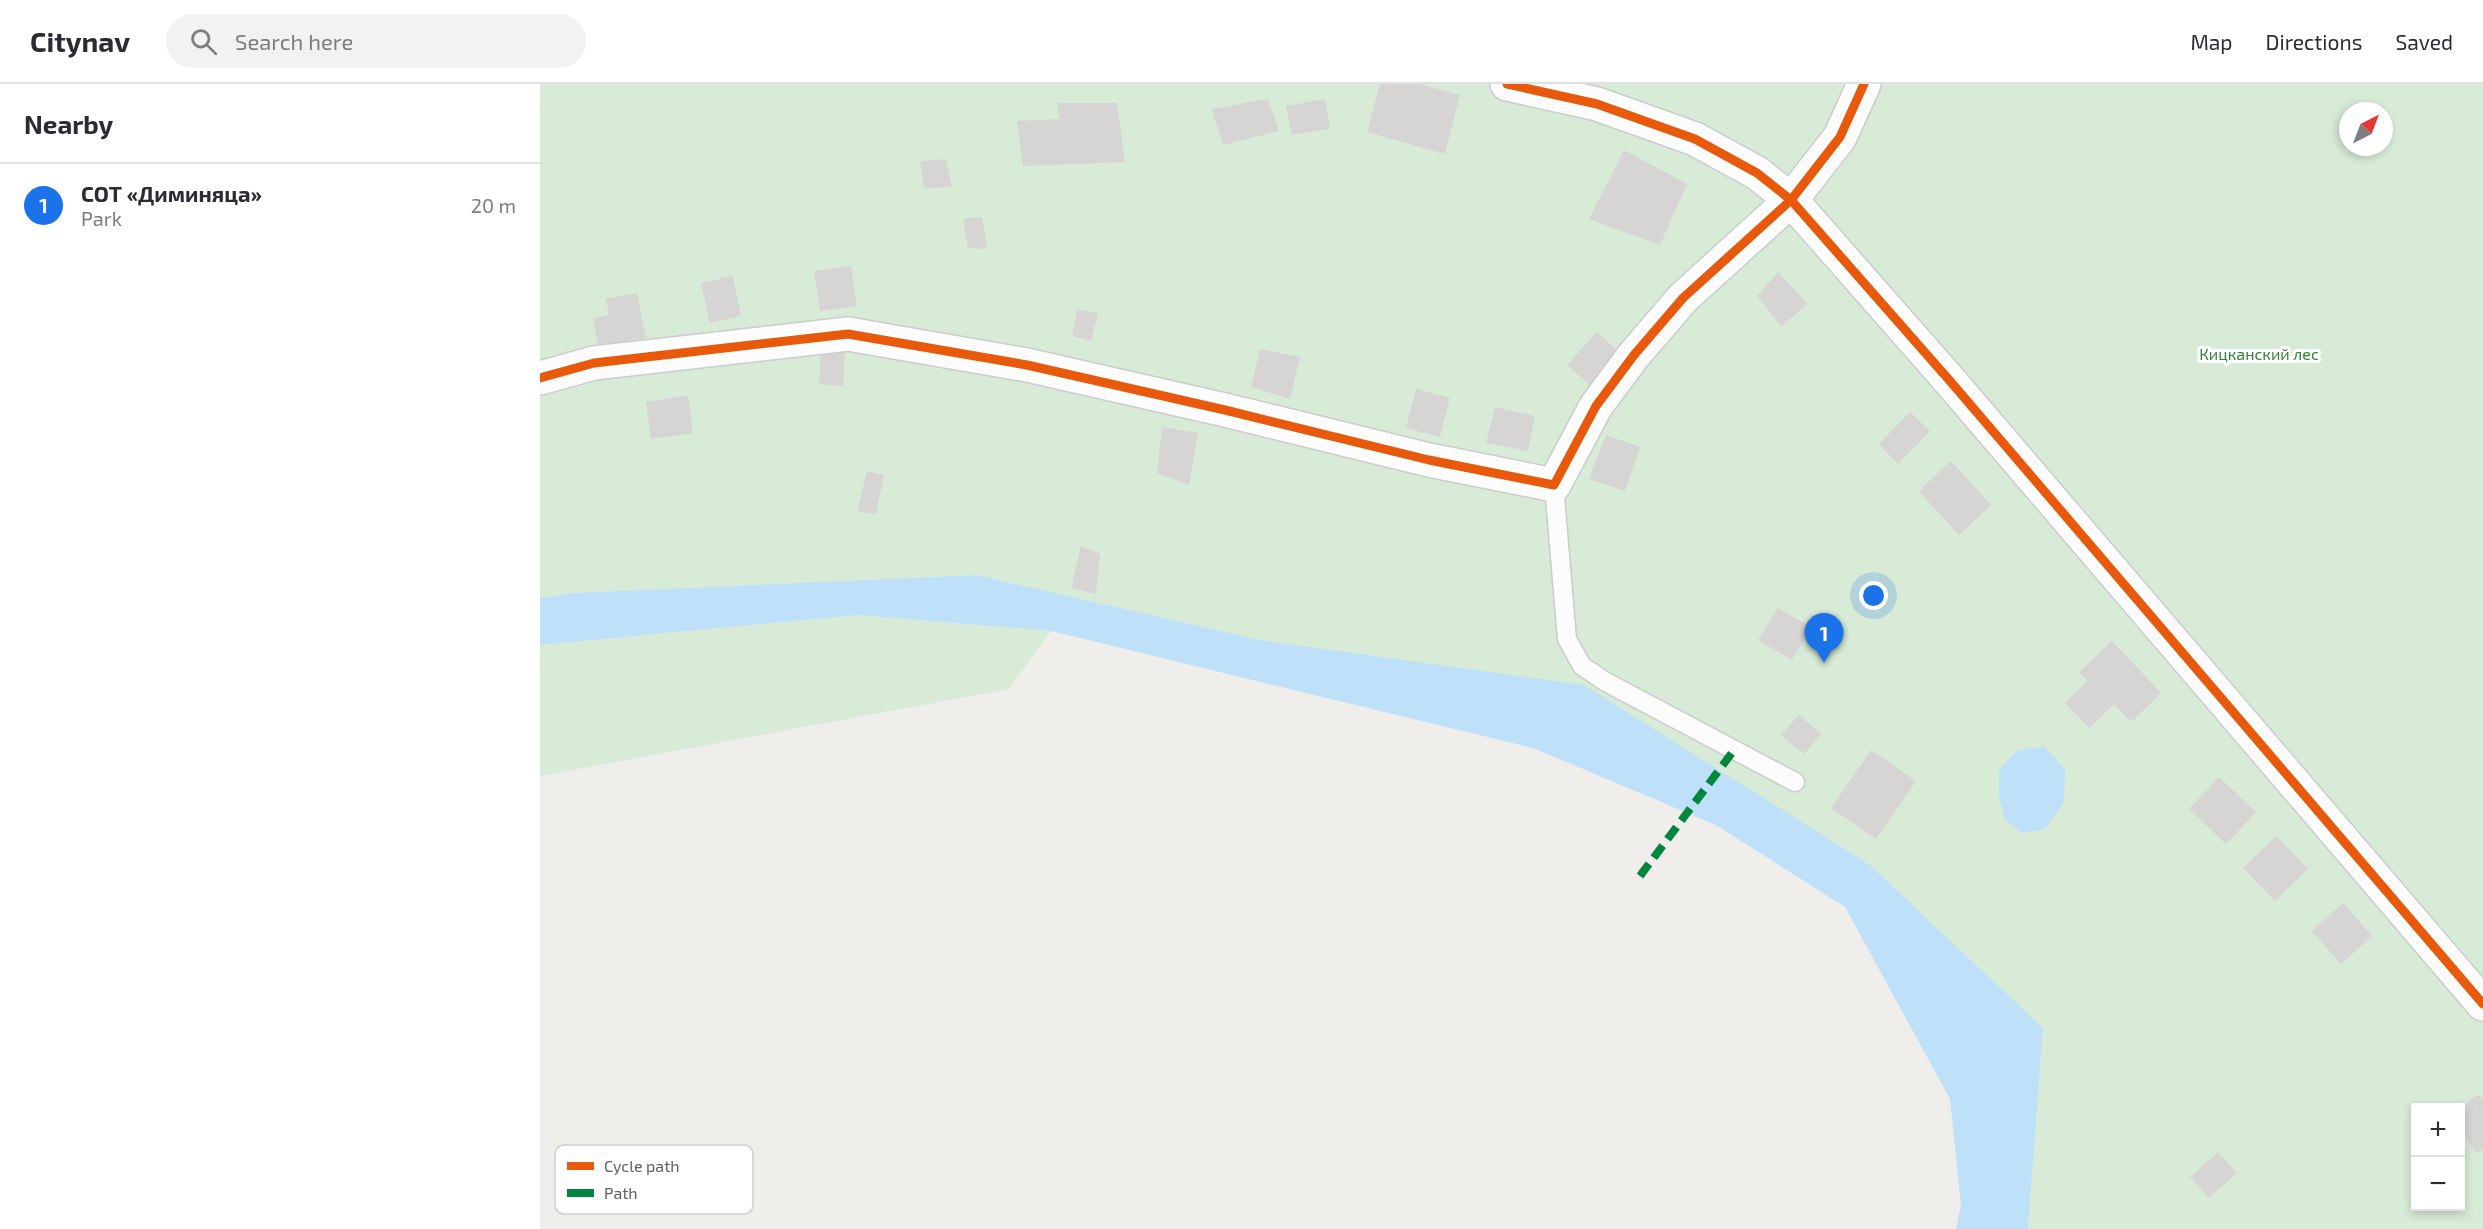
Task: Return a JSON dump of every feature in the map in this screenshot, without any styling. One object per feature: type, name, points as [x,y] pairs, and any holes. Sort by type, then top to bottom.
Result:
[{"type":"street","points":[[1507,84],[1597,104],[1695,139],[1757,173],[1791,200],[1958,390],[2483,1004]]},
{"type":"street","points":[[540,378],[594,363],[848,334],[1027,365],[1429,460],[1554,485],[1596,406],[1634,355],[1683,298],[1791,200],[1840,137],[1864,84]]},
{"type":"lane","points":[[1554,485],[1567,639],[1582,666],[1606,682],[1795,782]]},
{"type":"green space","name":"Кицканский лес","points":[[540,84],[2483,84],[2483,1229],[2028,1229],[2043,1028],[1870,865],[1260,640],[977,575],[572,593],[540,598]]},
{"type":"green space","points":[[858,615],[1051,631],[1009,689],[540,776],[540,645]]},
{"type":"water","points":[[977,575],[1260,640],[1584,685],[1870,865],[2043,1028],[2028,1229],[1956,1229],[1961,1205],[1950,1099],[1845,907],[1716,825],[1533,748],[1051,631],[858,615],[540,645],[540,598],[572,593]]},
{"type":"water","points":[[2044,746],[2065,769],[2064,802],[2045,829],[2021,833],[2005,819],[1999,796],[1999,770],[2016,751]]},
{"type":"building","points":[[1380,84],[1419,84],[1460,95],[1445,154],[1367,132]]},
{"type":"building","points":[[1268,99],[1279,131],[1223,145],[1212,109]]},
{"type":"building","points":[[1325,99],[1330,129],[1292,135],[1286,106]]},
{"type":"building","points":[[1057,103],[1117,103],[1125,162],[1023,166],[1017,121],[1060,119]]},
{"type":"building","points":[[1624,150],[1687,184],[1660,245],[1589,219]]},
{"type":"building","points":[[946,159],[952,187],[924,188],[920,161]]},
{"type":"building","points":[[982,217],[987,249],[968,248],[963,219]]},
{"type":"building","points":[[851,266],[857,306],[820,311],[814,271]]},
{"type":"building","points":[[1778,272],[1808,304],[1781,326],[1757,296]]},
{"type":"building","points":[[733,276],[741,316],[710,323],[701,283]]},
{"type":"building","points":[[637,293],[646,338],[598,347],[593,318],[609,315],[606,299]]},
{"type":"building","points":[[1077,309],[1098,313],[1091,341],[1072,336]]},
{"type":"building","points":[[1597,332],[1620,353],[1591,386],[1567,365]]},
{"type":"building","points":[[1260,349],[1300,357],[1290,399],[1251,387]]},
{"type":"building","points":[[821,351],[845,352],[843,386],[819,384]]},
{"type":"building","points":[[1416,389],[1450,398],[1440,437],[1406,428]]},
{"type":"building","points":[[688,395],[693,433],[651,439],[646,402]]},
{"type":"building","points":[[1495,407],[1535,416],[1528,451],[1486,443]]},
{"type":"building","points":[[1910,412],[1930,431],[1898,464],[1879,444]]},
{"type":"building","points":[[1162,427],[1198,433],[1189,485],[1157,473]]},
{"type":"building","points":[[1606,435],[1640,447],[1625,491],[1589,479]]},
{"type":"building","points":[[1951,461],[1991,505],[1959,535],[1919,491]]},
{"type":"building","points":[[867,471],[884,475],[876,514],[857,511]]},
{"type":"building","points":[[1081,546],[1100,554],[1096,594],[1071,588]]},
{"type":"building","points":[[1778,608],[1811,627],[1792,660],[1758,640]]},
{"type":"building","points":[[2112,641],[2161,693],[2131,722],[2114,704],[2089,728],[2065,703],[2088,681],[2079,672]]},
{"type":"building","points":[[1799,715],[1821,734],[1804,754],[1781,735]]},
{"type":"building","points":[[1871,750],[1916,781],[1876,839],[1831,808]]},
{"type":"building","points":[[2219,777],[2256,812],[2226,844],[2189,809]]},
{"type":"building","points":[[2276,836],[2308,869],[2275,901],[2243,868]]},
{"type":"building","points":[[2343,903],[2372,936],[2341,964],[2312,931]]},
{"type":"building","points":[[2478,1094],[2483,1100],[2483,1149],[2477,1153],[2465,1138],[2465,1105]]},
{"type":"building","points":[[2218,1152],[2237,1173],[2209,1198],[2190,1177]]},
{"type":"marked path","points":[[1640,876],[1734,750]]},
{"type":"cycle path","points":[[1507,84],[1597,104],[1695,139],[1757,173],[1791,200],[1950,381],[2483,1004]]},
{"type":"cycle path","points":[[540,378],[594,363],[848,334],[1027,365],[1429,460],[1554,485],[1596,406],[1634,355],[1683,298],[1791,200],[1840,137],[1864,84]]},
{"type":"place","name":"СОТ «Диминяца»","points":[[1824,663]]}]
